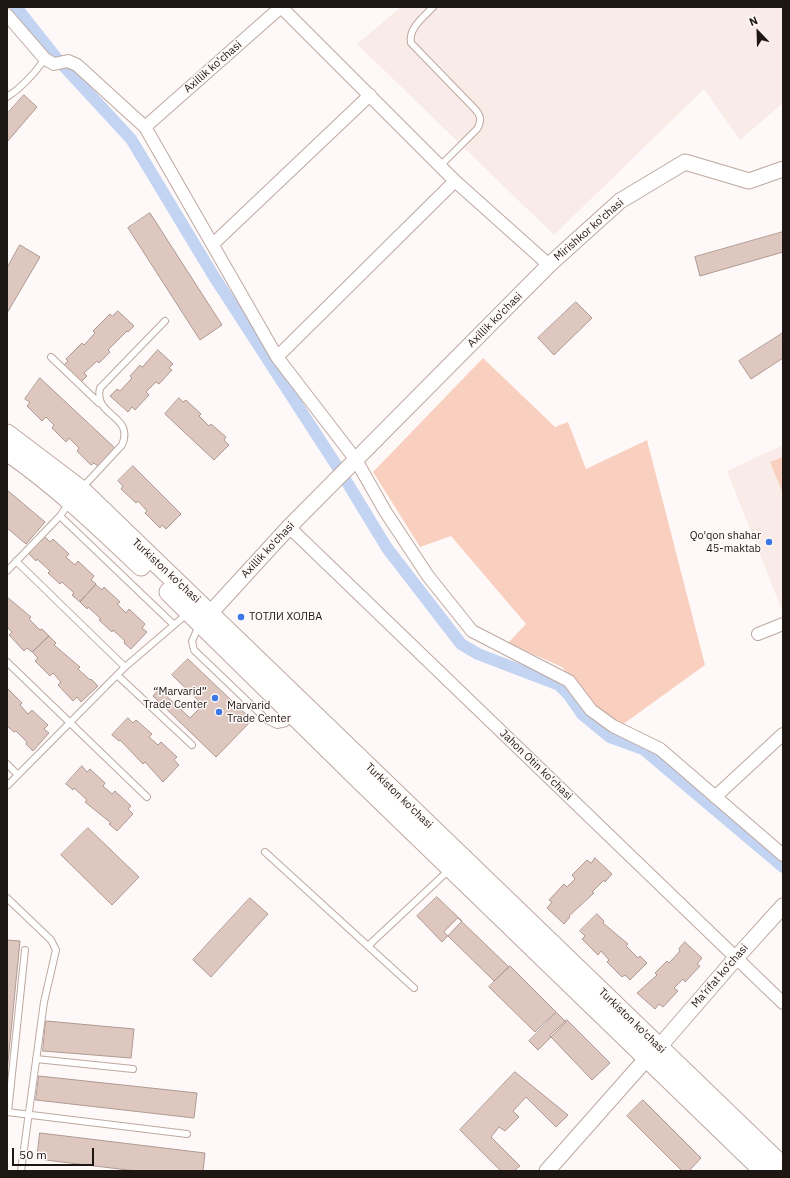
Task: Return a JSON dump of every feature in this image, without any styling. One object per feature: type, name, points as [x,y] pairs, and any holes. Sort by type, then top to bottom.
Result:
[{"type":"main road","name":"Turkiston ko'chasi","points":[[7,434],[76,495],[200,612],[653,1053],[764,1171]]},
{"type":"main road","name":"Turkiston ko'chasi","points":[[7,451],[34,470],[76,495]]},
{"type":"main road","name":"Turkiston ko'chasi","points":[[200,612],[292,714],[451,868],[653,1053],[783,1167]]},
{"type":"street","name":"Axillik ko'chasi","points":[[145,127],[281,7],[455,181],[549,265],[336,480],[200,612]]},
{"type":"street","points":[[7,15],[49,62],[68,62],[76,65],[145,127],[277,357],[354,462],[428,576],[472,631],[569,681],[591,710],[613,726],[660,749],[783,855]]},
{"type":"street","points":[[212,244],[370,95]]},
{"type":"street","name":"Mirishkor ko'chasi","points":[[549,265],[620,201],[685,162],[749,181],[783,170]]},
{"type":"street","points":[[277,357],[455,181]]},
{"type":"street","name":"Jahon Otin ko'chasi","points":[[288,527],[783,1003]]},
{"type":"street","points":[[758,634],[783,624]]},
{"type":"street","points":[[715,797],[783,734]]},
{"type":"street","name":"Ma’rifat ko'chasi","points":[[547,1171],[783,906]]},
{"type":"lane","points":[[433,7],[414,27],[410,36],[411,43],[480,115],[481,123],[477,130],[440,166]]},
{"type":"lane","points":[[7,96],[17,91],[36,72],[49,62]]},
{"type":"lane","points":[[102,405],[98,397],[100,388],[165,321]]},
{"type":"lane","points":[[7,571],[60,516],[76,495],[122,445],[126,437],[124,426],[51,357]]},
{"type":"lane","points":[[60,516],[173,624]]},
{"type":"lane","points":[[16,562],[125,667]]},
{"type":"lane","points":[[7,786],[117,674],[173,624],[200,612]]},
{"type":"lane","points":[[7,662],[147,797]]},
{"type":"lane","points":[[117,674],[192,746]]},
{"type":"lane","points":[[7,764],[18,774]]},
{"type":"lane","points":[[265,852],[414,988]]},
{"type":"lane","points":[[368,946],[451,868]]},
{"type":"lane","points":[[7,898],[51,940],[56,950],[44,1002],[21,1171]]},
{"type":"lane","points":[[25,950],[7,1112],[187,1134]]},
{"type":"lane","points":[[36,1059],[133,1069]]},
{"type":"shaded area","points":[[401,7],[783,7],[783,103],[740,140],[704,89],[554,235],[357,44]]},
{"type":"shaded area","points":[[483,358],[555,427],[568,422],[586,469],[647,440],[705,665],[622,725],[591,704],[562,667],[508,643],[526,624],[451,536],[420,547],[373,472]]},
{"type":"shaded area","name":"Qo'qon shahar 45-maktab","points":[[783,445],[783,613],[727,471]]},
{"type":"shaded area","points":[[783,457],[783,490],[782,491],[770,462]]},
{"type":"building","points":[[24,95],[37,107],[7,142],[7,114]]},
{"type":"building","points":[[150,213],[222,325],[200,340],[128,228]]},
{"type":"building","points":[[783,232],[783,252],[700,276],[695,257]]},
{"type":"building","points":[[20,245],[40,257],[7,313],[7,268]]},
{"type":"building","points":[[576,302],[592,318],[554,355],[538,338]]},
{"type":"building","points":[[118,311],[134,326],[108,350],[110,352],[99,363],[97,361],[84,373],[87,376],[80,383],[63,366],[68,361],[66,359],[82,343],[84,345],[95,333],[93,331],[110,314],[112,316]]},
{"type":"building","points":[[783,333],[783,358],[751,379],[739,361]]},
{"type":"building","points":[[158,350],[173,364],[169,368],[172,370],[159,384],[156,382],[146,392],[149,395],[135,410],[132,407],[128,412],[110,396],[117,389],[120,391],[132,378],[130,376],[140,365],[142,367]]},
{"type":"building","points":[[40,378],[116,449],[99,467],[94,463],[91,465],[77,451],[79,448],[69,438],[66,442],[52,428],[54,425],[46,417],[42,421],[27,406],[30,402],[25,399]]},
{"type":"building","points":[[179,398],[183,402],[186,400],[201,414],[199,416],[209,426],[211,424],[226,437],[224,440],[229,445],[214,460],[165,414]]},
{"type":"building","points":[[133,466],[181,514],[166,529],[162,525],[160,528],[145,513],[147,511],[138,501],[136,503],[121,489],[123,486],[118,481]]},
{"type":"building","points":[[7,490],[45,522],[26,544],[7,528]]},
{"type":"building","points":[[45,537],[50,542],[53,539],[69,554],[66,557],[75,565],[78,561],[94,576],[91,580],[96,584],[80,602],[72,595],[74,593],[62,582],[60,584],[48,573],[50,571],[29,554]]},
{"type":"building","points":[[96,585],[102,590],[104,587],[120,602],[117,604],[126,613],[129,609],[145,624],[142,628],[147,632],[131,649],[124,643],[125,641],[113,630],[112,632],[99,620],[101,619],[80,602]]},
{"type":"building","points":[[7,597],[31,617],[29,619],[40,630],[42,629],[49,636],[32,652],[27,648],[24,651],[9,635],[12,632],[7,627]]},
{"type":"building","points":[[49,636],[56,643],[54,645],[80,667],[78,669],[98,686],[81,702],[77,697],[73,701],[58,685],[61,682],[53,673],[50,676],[35,661],[38,658],[33,653]]},
{"type":"building","name":"Marvarid Trade Center","points":[[188,659],[252,720],[216,757],[153,696],[159,689],[190,718],[203,705],[172,675]]},
{"type":"building","points":[[7,688],[22,703],[20,705],[28,714],[32,710],[48,725],[44,729],[49,733],[33,751],[26,744],[27,742],[16,731],[14,732],[7,726]]},
{"type":"building","points":[[128,718],[133,723],[136,720],[152,734],[149,737],[158,745],[161,742],[177,757],[174,760],[179,765],[163,782],[145,762],[143,764],[120,740],[119,741],[112,735]]},
{"type":"building","points":[[82,766],[87,772],[90,769],[105,783],[103,786],[112,794],[115,791],[131,806],[128,809],[133,814],[117,831],[109,824],[111,823],[85,802],[87,800],[74,788],[73,790],[66,784]]},
{"type":"building","points":[[88,828],[139,877],[112,905],[61,855]]},
{"type":"building","points":[[595,858],[612,874],[605,882],[604,880],[592,892],[594,893],[569,916],[570,917],[564,924],[547,908],[552,902],[549,900],[564,884],[567,887],[575,879],[572,875],[587,860],[591,863]]},
{"type":"building","points":[[437,897],[462,921],[442,942],[417,916]]},
{"type":"building","points":[[250,898],[268,914],[211,977],[193,960]]},
{"type":"building","points":[[597,914],[604,921],[603,923],[628,944],[626,946],[638,958],[640,956],[647,963],[630,980],[625,975],[622,977],[607,962],[609,960],[601,951],[598,955],[582,939],[585,936],[580,931]]},
{"type":"building","points":[[458,918],[509,967],[494,981],[444,932]]},
{"type":"building","points":[[7,940],[20,941],[7,1072]]},
{"type":"building","points":[[685,942],[702,958],[697,964],[700,966],[685,982],[683,979],[674,988],[678,991],[663,1007],[659,1004],[655,1009],[637,993],[657,975],[655,973],[667,961],[669,963],[680,951],[679,949]]},
{"type":"building","points":[[510,966],[556,1012],[535,1032],[489,987]]},
{"type":"building","points":[[557,1013],[566,1022],[538,1050],[529,1041]]},
{"type":"building","points":[[567,1020],[610,1063],[592,1080],[550,1036]]},
{"type":"building","points":[[46,1021],[134,1029],[131,1058],[43,1051]]},
{"type":"building","points":[[515,1072],[568,1115],[556,1127],[526,1097],[513,1111],[519,1117],[505,1131],[499,1127],[491,1137],[520,1166],[514,1171],[501,1171],[460,1130]]},
{"type":"building","points":[[39,1076],[197,1093],[194,1118],[36,1100]]},
{"type":"building","points":[[643,1100],[701,1158],[689,1171],[682,1171],[627,1116]]},
{"type":"building","points":[[40,1133],[205,1153],[203,1171],[136,1171],[37,1159]]},
{"type":"waterway","points":[[16,7],[58,60],[131,139],[213,275],[342,474],[387,548],[461,644],[478,654],[559,685],[569,695],[582,714],[610,737],[643,749],[783,867]]},
{"type":"place","name":"Qo'qon shahar 45-maktab","points":[[769,542]]},
{"type":"place","name":"ТОТЛИ ХОЛВА","points":[[241,617]]},
{"type":"place","name":"“Marvarid” Trade Center","points":[[215,698]]},
{"type":"place","name":"Marvarid Trade Center","points":[[219,712]]}]
